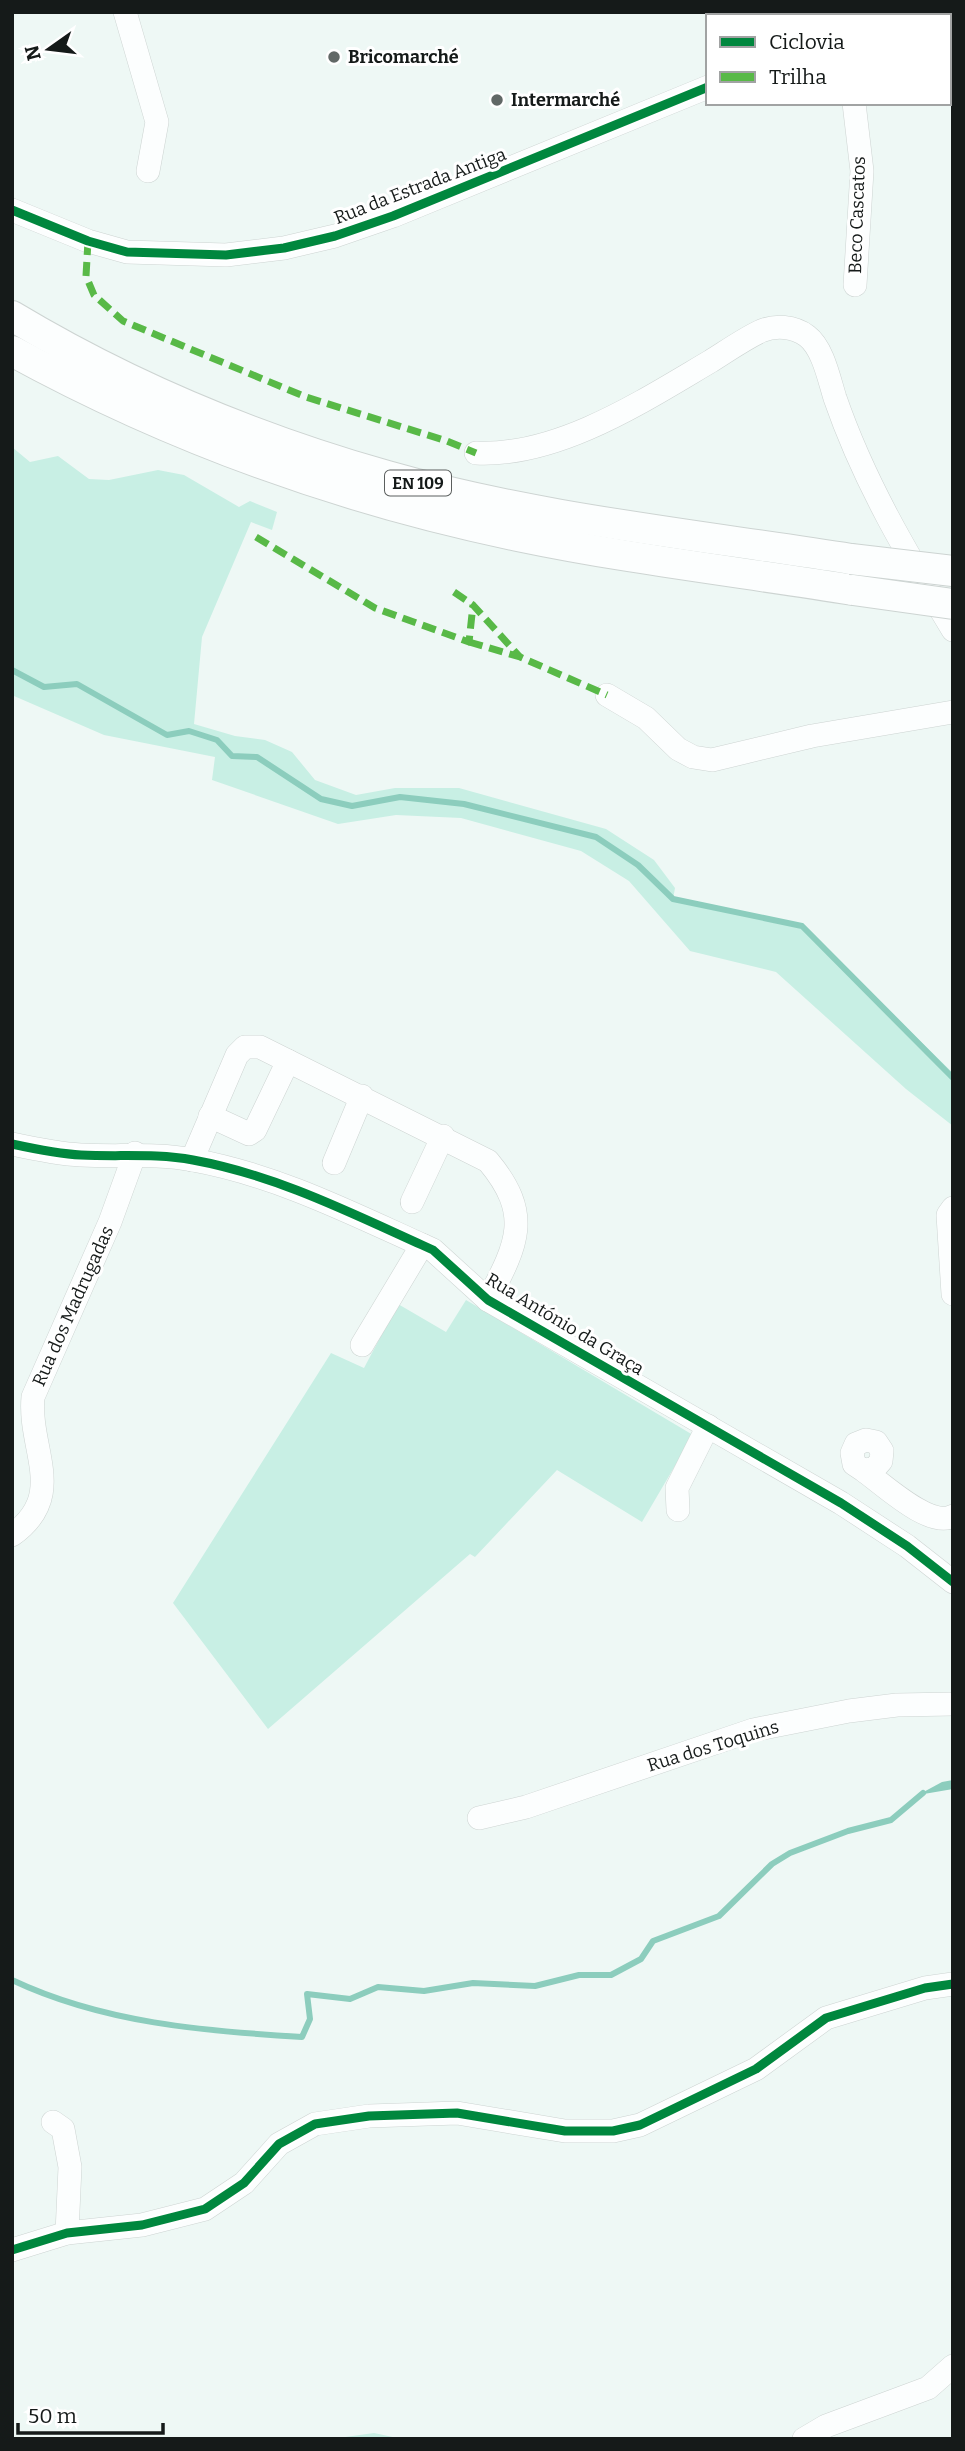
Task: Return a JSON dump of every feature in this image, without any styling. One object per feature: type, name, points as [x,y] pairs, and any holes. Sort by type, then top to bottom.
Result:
[{"type":"main road","name":"EN 109","points":[[12,316],[51,339],[176,400],[315,454],[389,477],[523,507],[851,559],[953,571]]},
{"type":"main road","name":"EN 109","points":[[12,351],[103,399],[203,443],[306,481],[371,499],[519,536],[953,604]]},
{"type":"main road","points":[[900,597],[953,617]]},
{"type":"street","points":[[125,12],[157,122],[148,171]]},
{"type":"street","name":"Rua da Estrada Antiga","points":[[12,210],[88,241],[127,252],[226,255],[284,248],[335,236],[393,216],[706,88]]},
{"type":"street","name":"Beco Cascatos","points":[[855,105],[862,170],[855,285]]},
{"type":"street","points":[[477,453],[497,454],[573,435],[645,399],[763,330],[787,327],[808,336],[823,361],[845,426],[891,529],[953,630]]},
{"type":"street","points":[[607,695],[646,718],[678,749],[693,757],[712,760],[812,736],[953,712]]},
{"type":"street","points":[[192,1160],[237,1055],[245,1047],[260,1047],[443,1136],[488,1161],[506,1182],[515,1204],[518,1230],[512,1255],[488,1300]]},
{"type":"street","points":[[210,1116],[242,1133],[249,1134],[255,1130],[288,1061]]},
{"type":"street","points":[[334,1163],[362,1097]]},
{"type":"street","points":[[412,1202],[443,1136]]},
{"type":"street","name":"Rua António da Graça","points":[[12,1144],[82,1155],[135,1153],[192,1160],[247,1172],[301,1190],[433,1250],[488,1300],[841,1503],[907,1546],[953,1582]]},
{"type":"street","name":"Rua dos Madrugadas","points":[[12,1535],[25,1526],[38,1507],[44,1485],[32,1414],[33,1397],[110,1222],[135,1153]]},
{"type":"street","points":[[953,1209],[948,1215],[953,1294]]},
{"type":"street","points":[[362,1345],[422,1245]]},
{"type":"street","points":[[678,1510],[677,1488],[708,1426]]},
{"type":"street","points":[[863,1470],[931,1518],[945,1520],[953,1516]]},
{"type":"street","name":"Rua dos Toquins","points":[[479,1818],[526,1807],[752,1730],[861,1709],[953,1704]]},
{"type":"street","points":[[12,2250],[66,2233],[142,2225],[205,2209],[244,2183],[279,2144],[315,2124],[369,2116],[457,2113],[565,2132],[613,2131],[640,2125],[756,2069],[826,2018],[925,1988],[953,1984]]},
{"type":"street","points":[[53,2122],[64,2129],[69,2145],[66,2233]]},
{"type":"street","points":[[804,2439],[826,2426],[928,2388],[953,2366]]},
{"type":"shaded area","points":[[12,447],[30,462],[58,456],[89,479],[109,480],[158,470],[184,475],[239,507],[250,501],[277,512],[272,530],[251,522],[202,637],[194,724],[235,736],[265,740],[292,752],[315,780],[356,795],[395,788],[459,788],[606,829],[654,860],[675,888],[673,899],[802,926],[953,1073],[953,1126],[906,1089],[776,972],[690,951],[629,881],[581,851],[461,818],[396,815],[338,824],[212,780],[215,757],[104,735],[14,696]]},
{"type":"shaded area","points":[[466,1300],[693,1435],[642,1522],[557,1470],[475,1557],[470,1554],[268,1729],[173,1603],[331,1353],[364,1368],[398,1304],[446,1332]]},
{"type":"shaded area","points":[[953,1780],[953,1789],[918,1795],[942,1782]]},
{"type":"shaded area","points":[[374,2433],[402,2439],[331,2439]]},
{"type":"waterway","points":[[12,670],[44,687],[77,684],[167,735],[189,731],[217,740],[232,756],[257,757],[321,799],[352,806],[400,797],[464,804],[596,837],[638,865],[673,899],[802,926],[953,1078]]},
{"type":"waterway","points":[[12,1980],[47,1995],[118,2015],[191,2028],[302,2037],[310,2019],[307,1994],[350,1999],[378,1987],[424,1991],[473,1983],[535,1986],[579,1975],[611,1975],[641,1959],[653,1941],[719,1916],[772,1864],[790,1853],[848,1831],[891,1820],[923,1793]]},
{"type":"marked path","points":[[88,241],[86,276],[94,295],[123,321],[306,397],[447,441],[476,453]]},
{"type":"marked path","points":[[256,537],[375,608],[469,642],[473,605]]},
{"type":"marked path","points":[[454,592],[473,605],[520,657]]},
{"type":"marked path","points":[[469,642],[520,657],[607,695]]},
{"type":"cycle path","points":[[12,210],[88,241],[127,252],[226,255],[284,248],[335,236],[393,216],[706,88]]},
{"type":"cycle path","points":[[12,1144],[64,1154],[165,1157],[223,1167],[310,1195],[433,1250],[488,1300],[841,1503],[907,1546],[953,1582]]},
{"type":"cycle path","points":[[12,2250],[67,2233],[142,2225],[205,2209],[244,2183],[279,2144],[315,2124],[369,2116],[457,2113],[565,2131],[613,2131],[640,2125],[756,2069],[826,2018],[925,1988],[953,1984]]},
{"type":"place","name":"Bricomarché","points":[[334,57]]},
{"type":"place","name":"Intermarché","points":[[497,100]]}]
